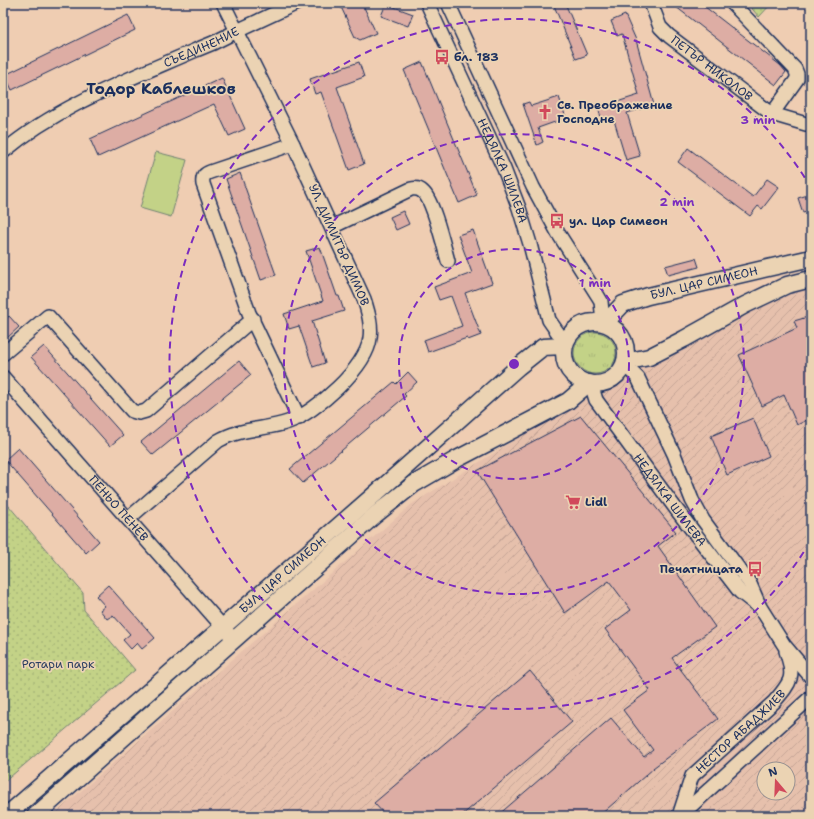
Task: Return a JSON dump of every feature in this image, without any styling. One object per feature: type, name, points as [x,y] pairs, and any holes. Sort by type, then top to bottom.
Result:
[{"type":"main road","name":"БУЛ. ЦАР СИМЕОН","points":[[604,323],[623,304],[648,296],[811,258]]},
{"type":"main road","points":[[624,363],[649,357],[744,305],[787,286],[811,278]]},
{"type":"main road","points":[[584,323],[604,323],[613,328],[622,339],[626,352],[624,363],[619,372],[611,380],[590,384],[581,381],[568,370],[563,354],[565,344],[569,334],[584,323]]},
{"type":"main road","name":"БУЛ. ЦАР СИМЕОН","points":[[6,816],[423,453],[518,367],[543,347],[565,344]]},
{"type":"main road","name":"БУЛ. ЦАР СИМЕОН","points":[[35,816],[375,515],[414,484],[457,459],[568,401],[590,384]]},
{"type":"street","name":"УЛ. ДИМИТЪР ДИМОВ","points":[[128,519],[218,441],[228,435],[287,423],[313,409],[342,384],[362,360],[370,339],[371,325],[364,299],[293,144],[223,3]]},
{"type":"street","name":"СЪЕДИНЕНИЕ","points":[[3,152],[38,126],[74,104],[213,43],[237,30],[297,3]]},
{"type":"street","name":"НЕДЯЛКА ШИЛЕВА","points":[[427,3],[506,175],[519,208],[530,244],[549,320],[565,344]]},
{"type":"street","name":"НЕДЯЛКА ШИЛЕВА","points":[[448,3],[533,187],[558,233],[598,296],[604,323]]},
{"type":"street","name":"ПЕТЪР НИКОЛОВ","points":[[651,3],[660,27],[669,36],[772,114],[806,124],[811,123]]},
{"type":"street","points":[[732,3],[795,70],[797,74],[797,78],[772,114]]},
{"type":"street","points":[[293,144],[210,172],[204,176],[202,180],[253,320],[298,418]]},
{"type":"street","points":[[332,227],[411,189],[420,189],[426,195],[438,225],[448,261]]},
{"type":"street","points":[[3,354],[48,316],[132,411],[139,413],[146,411],[253,320]]},
{"type":"street","name":"НЕДЯЛКА ШИЛЕВА","points":[[624,363],[638,378],[674,454],[692,500],[702,520],[750,584],[760,607],[784,645],[811,677]]},
{"type":"street","name":"ПЕНЬО ПЕНЕВ","points":[[3,377],[234,640]]},
{"type":"street","name":"НЕДЯЛКА ШИЛЕВА","points":[[590,384],[596,400],[676,509],[740,592],[760,607]]},
{"type":"street","name":"НЕСТОР АБАДЖИЕВ","points":[[679,816],[692,776],[774,702],[786,688],[792,676],[790,663],[784,645]]},
{"type":"street","name":"НЕСТОР АБАДЖИЕВ","points":[[679,816],[811,697]]},
{"type":"shaded area","points":[[811,280],[811,816],[52,816],[412,504],[574,403],[651,364],[805,281]]},
{"type":"green space","points":[[747,3],[772,3],[759,17]]},
{"type":"green space","points":[[156,152],[187,160],[171,217],[140,208]]},
{"type":"green space","points":[[591,332],[599,332],[610,338],[616,349],[616,357],[610,368],[599,374],[591,374],[580,368],[574,357],[574,349],[580,338]]},
{"type":"green space","name":"Ротари парк","points":[[3,499],[83,593],[84,610],[135,670],[3,783]]},
{"type":"building","points":[[350,3],[362,3],[376,33],[360,40],[355,37],[341,7]]},
{"type":"building","points":[[553,3],[565,3],[587,55],[576,59]]},
{"type":"building","points":[[671,3],[700,3],[780,65],[786,72],[776,85]]},
{"type":"building","points":[[386,4],[413,14],[408,26],[381,16]]},
{"type":"building","points":[[128,15],[135,30],[12,90],[5,75]]},
{"type":"building","points":[[625,15],[636,40],[654,105],[627,113],[640,156],[626,160],[613,117],[602,120],[598,108],[639,95],[622,34],[617,36],[611,21]]},
{"type":"building","points":[[359,62],[364,77],[337,87],[364,164],[349,170],[321,92],[315,94],[310,79]]},
{"type":"building","points":[[422,62],[477,195],[459,203],[404,70]]},
{"type":"building","points":[[222,78],[245,129],[229,136],[214,104],[98,157],[90,139]]},
{"type":"building","name":"Св. Преображение Господне","points":[[559,97],[566,118],[538,128],[543,142],[537,145],[523,104],[529,102],[531,106]]},
{"type":"building","points":[[688,148],[753,197],[767,179],[779,187],[762,209],[758,206],[750,216],[678,162]]},
{"type":"building","points":[[240,173],[276,275],[261,280],[226,179]]},
{"type":"building","points":[[811,194],[811,210],[803,213],[798,198]]},
{"type":"building","points":[[403,211],[409,224],[396,230],[390,217]]},
{"type":"building","points":[[473,230],[492,283],[465,293],[481,335],[468,340],[467,338],[428,352],[424,340],[462,326],[451,296],[439,300],[434,287],[472,273],[458,235]]},
{"type":"building","points":[[320,247],[337,296],[339,296],[344,311],[312,321],[325,363],[313,367],[299,326],[289,329],[284,314],[323,301],[306,251]]},
{"type":"building","points":[[696,258],[699,267],[668,275],[665,266]]},
{"type":"building","points":[[9,316],[19,327],[7,338],[3,334],[3,322]]},
{"type":"building","points":[[811,316],[811,418],[797,425],[784,395],[762,406],[739,355],[797,328],[794,321]]},
{"type":"building","points":[[44,346],[123,435],[110,446],[31,357]]},
{"type":"building","points":[[239,361],[251,375],[153,455],[141,442]]},
{"type":"building","points":[[408,372],[417,382],[404,394],[406,396],[303,483],[290,469],[394,382],[396,384]]},
{"type":"building","points":[[581,416],[676,532],[658,546],[715,627],[672,658],[718,719],[653,768],[599,816],[497,816],[611,718],[644,757],[653,750],[623,710],[650,690],[605,629],[631,610],[609,581],[565,613],[477,471]]},
{"type":"building","points":[[753,418],[769,456],[727,475],[711,436]]},
{"type":"building","points":[[18,448],[99,541],[86,553],[5,460]]},
{"type":"building","points":[[108,585],[155,638],[142,649],[137,643],[131,649],[123,640],[130,634],[113,615],[107,619],[100,610],[105,606],[96,596]]},
{"type":"building","points":[[530,671],[572,722],[461,816],[386,816],[374,803]]},
{"type":"place","name":"бл. 183","points":[[442,57]]},
{"type":"place","name":"Св. Преображение Господне","points":[[545,112]]},
{"type":"place","name":"ул. Цар Симеон","points":[[557,221]]},
{"type":"place","name":"Lidl","points":[[573,502]]},
{"type":"place","name":"Печатницата","points":[[755,569]]},
{"type":"district","name":"Тодор Каблешков","points":[[161,88]]}]
